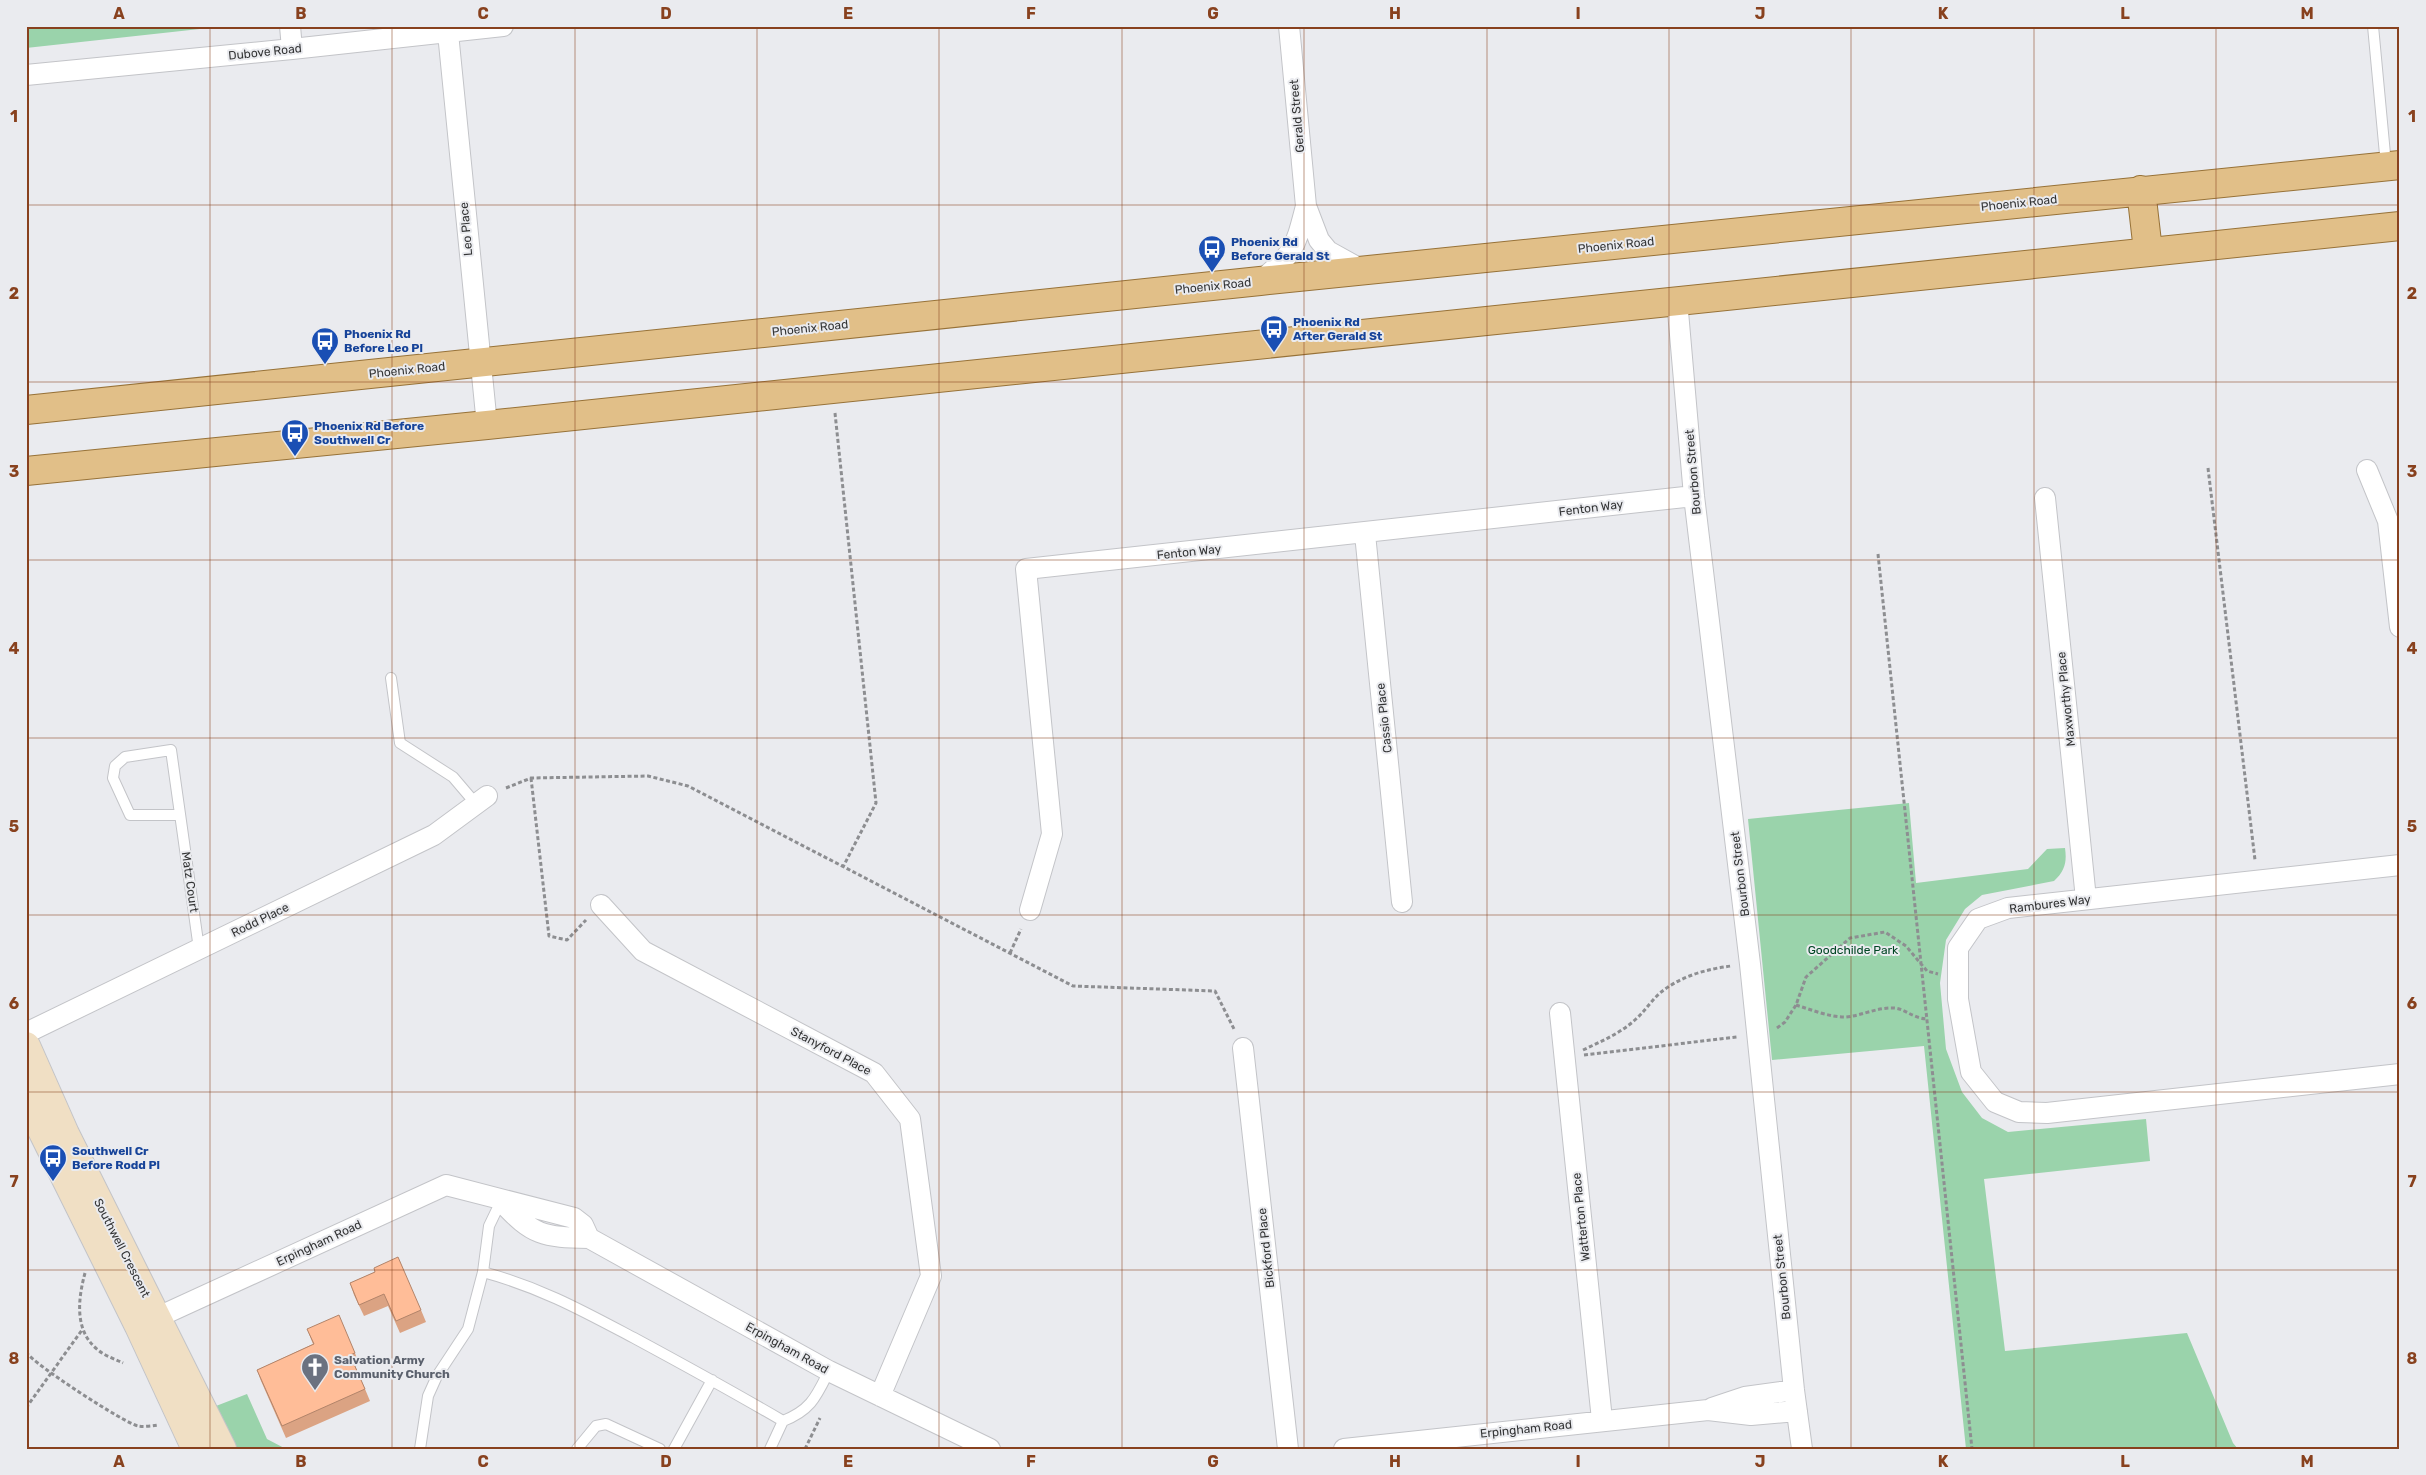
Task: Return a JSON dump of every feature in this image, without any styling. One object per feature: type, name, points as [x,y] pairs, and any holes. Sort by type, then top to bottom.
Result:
[{"type":"main road","name":"Phoenix Road","points":[[26,410],[2393,165]]},
{"type":"main road","points":[[2141,190],[2148,251]]},
{"type":"main road","points":[[26,471],[487,425],[2400,226]]},
{"type":"street","points":[[290,26],[292,50]]},
{"type":"street","name":"Dubove Road","points":[[26,75],[292,50],[503,26]]},
{"type":"street","name":"Gerald Street","points":[[1288,26],[1306,206],[1320,240],[1328,251],[1364,271]]},
{"type":"street","name":"Leo Place","points":[[448,33],[479,363],[487,425]]},
{"type":"street","name":"Gerald Street","points":[[1260,281],[1290,254],[1298,239],[1306,206]]},
{"type":"street","name":"Bourbon Street","points":[[1677,300],[1694,496],[1750,964],[1796,1411],[1802,1449]]},
{"type":"street","points":[[2367,470],[2388,522],[2400,627]]},
{"type":"street","name":"Fenton Way","points":[[1030,910],[1052,834],[1026,569],[1365,534],[1694,496]]},
{"type":"street","name":"Maxworthy Place","points":[[2045,498],[2086,899]]},
{"type":"street","name":"Cassio Place","points":[[1365,534],[1402,902]]},
{"type":"street","name":"Rodd Place","points":[[26,1033],[434,835],[482,800]]},
{"type":"street","name":"Rambures Way","points":[[2400,865],[2008,908],[1978,919],[1958,948],[1958,999],[1971,1072],[1995,1102],[2019,1112],[2047,1113],[2400,1074]]},
{"type":"street","name":"Stanyford Place","points":[[600,906],[643,951],[874,1073],[910,1119],[931,1276],[880,1396]]},
{"type":"street","name":"Watterton Place","points":[[1560,1013],[1602,1420]]},
{"type":"street","name":"Southwell Crescent","points":[[26,1046],[148,1322],[183,1422],[196,1449]]},
{"type":"street","name":"Bickford Place","points":[[1243,1048],[1288,1449]]},
{"type":"street","name":"Southwell Crescent","points":[[26,1098],[98,1243],[148,1322],[222,1449]]},
{"type":"street","name":"Erpingham Road","points":[[148,1322],[446,1185],[501,1201],[522,1224],[550,1237],[589,1238],[829,1371],[990,1449]]},
{"type":"street","name":"Erpingham Road","points":[[1708,1410],[1745,1397],[1794,1390]]},
{"type":"street","name":"Erpingham Road","points":[[1344,1449],[1456,1443],[1602,1420],[1708,1410],[1751,1415],[1796,1411]]},
{"type":"lane","points":[[2373,26],[2393,165]]},
{"type":"lane","points":[[391,678],[400,743],[453,777],[482,800]]},
{"type":"lane","name":"Matz Court","points":[[180,815],[130,815],[113,778],[115,766],[125,758],[171,750],[199,949]]},
{"type":"lane","points":[[420,1449],[428,1396],[437,1376],[468,1329],[483,1272],[490,1226],[501,1201]]},
{"type":"lane","points":[[483,1272],[519,1282],[558,1298],[712,1380],[783,1421]]},
{"type":"lane","points":[[770,1449],[783,1421],[800,1414],[815,1400],[829,1371]]},
{"type":"lane","points":[[674,1449],[712,1380]]},
{"type":"lane","points":[[577,1449],[596,1426],[606,1424],[660,1449]]},
{"type":"path","points":[[834,404],[876,803],[843,867]]},
{"type":"path","points":[[2208,468],[2257,880]]},
{"type":"path","points":[[1878,554],[1972,1449]]},
{"type":"path","points":[[482,800],[531,778],[648,776],[688,786],[1073,986],[1215,991],[1243,1048]]},
{"type":"path","points":[[531,778],[549,936],[567,940],[600,906]]},
{"type":"path","points":[[1010,953],[1030,910]]},
{"type":"path","points":[[1564,1058],[1756,1034],[1774,1030],[1785,1022],[1796,1005],[1806,977],[1850,938],[1885,932],[1906,946],[1921,962],[1927,972],[1958,977]]},
{"type":"path","points":[[1564,1058],[1612,1037],[1636,1019],[1661,992],[1696,973],[1712,968],[1750,964]]},
{"type":"path","points":[[1796,1005],[1834,1016],[1848,1017],[1874,1009],[1893,1008],[1900,1009],[1916,1019],[1927,1019]]},
{"type":"path","points":[[98,1243],[87,1269],[78,1299],[82,1330],[98,1350],[123,1363]]},
{"type":"path","points":[[26,1408],[52,1375],[82,1330]]},
{"type":"path","points":[[26,1352],[30,1359],[52,1375],[138,1426],[183,1422]]},
{"type":"green space","points":[[26,26],[227,26],[26,48]]},
{"type":"green space","name":"Goodchilde Park","points":[[1909,803],[1916,883],[2028,869],[2047,849],[2065,848],[2066,858],[2064,866],[2061,874],[2054,881],[1982,895],[1965,909],[1946,940],[1940,983],[1946,1049],[1962,1092],[1982,1118],[2008,1132],[2146,1119],[2150,1161],[1984,1179],[2005,1351],[2187,1333],[2233,1443],[2238,1449],[1966,1449],[1924,1046],[1772,1060],[1748,819]]},
{"type":"green space","points":[[247,1394],[267,1439],[286,1449],[237,1449],[216,1406]]},
{"type":"building","points":[[398,1257],[421,1310],[396,1321],[384,1294],[359,1305],[350,1283],[375,1272],[374,1268]]},
{"type":"building","name":"Salvation Army Community Church","points":[[339,1315],[355,1353],[350,1355],[365,1389],[282,1426],[257,1370],[314,1344],[307,1329]]},
{"type":"place","name":"Phoenix Rd Before Gerald St","points":[[1212,273]]},
{"type":"place","name":"Phoenix Rd After Gerald St","points":[[1274,353]]},
{"type":"place","name":"Phoenix Rd Before Leo Pl","points":[[325,365]]},
{"type":"place","name":"Phoenix Rd Before Southwell Cr","points":[[295,457]]},
{"type":"place","name":"Southwell Cr Before Rodd Pl","points":[[53,1182]]},
{"type":"place","name":"Salvation Army Community Church","points":[[315,1391]]}]
